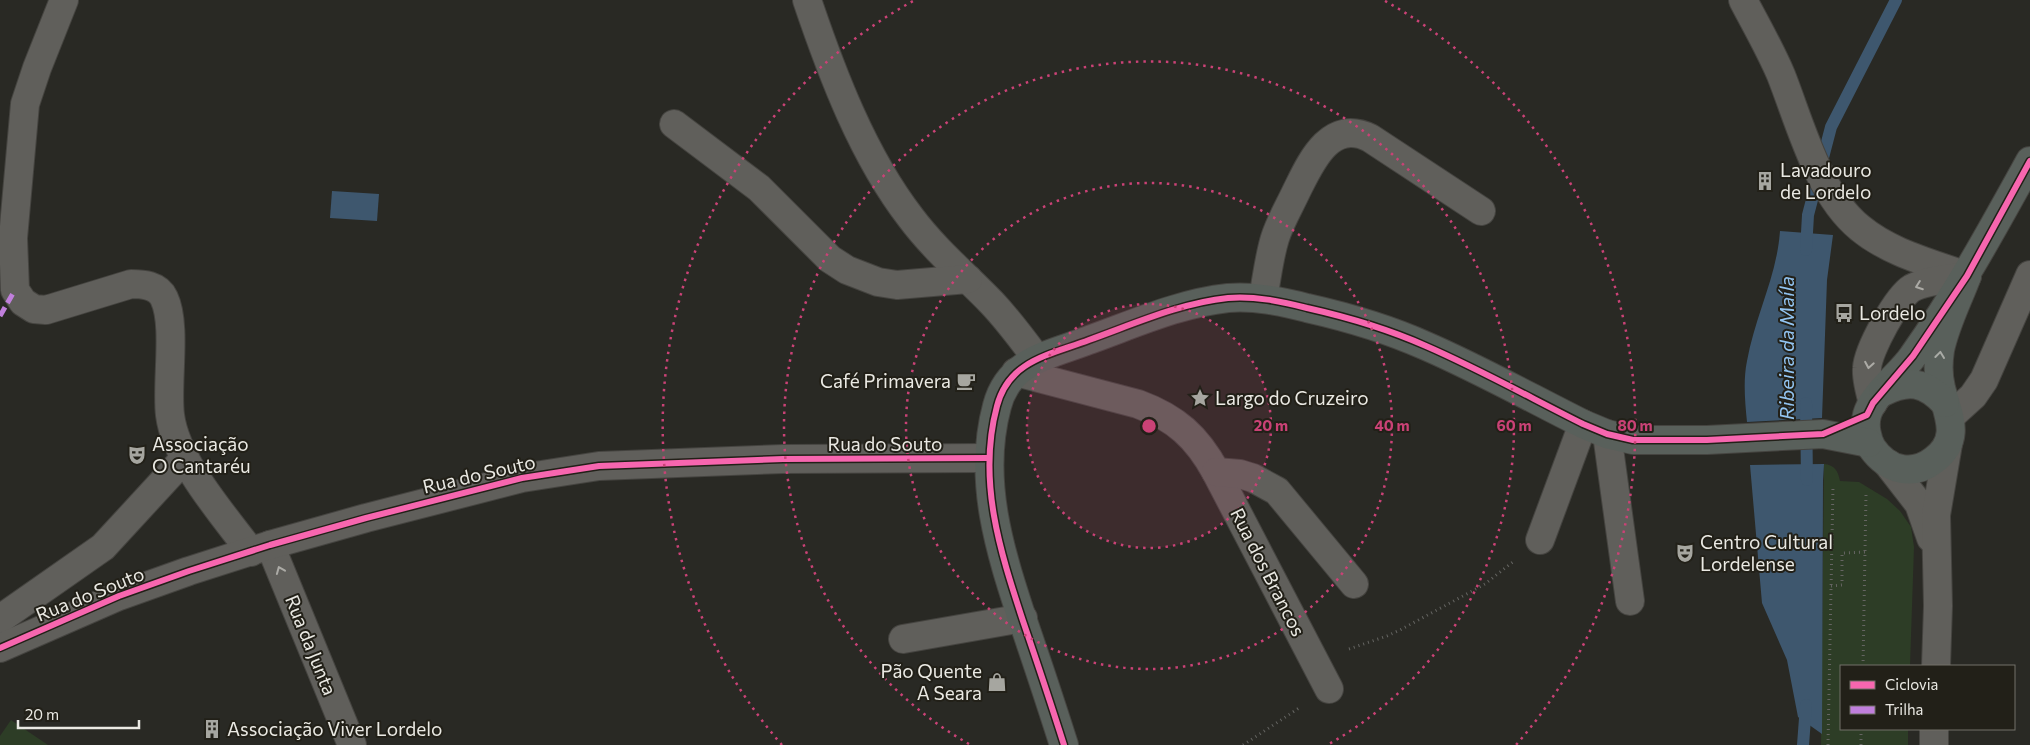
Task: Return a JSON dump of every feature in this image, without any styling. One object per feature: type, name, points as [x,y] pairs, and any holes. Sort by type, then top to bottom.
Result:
[{"type":"main road","points":[[1967,276],[1947,327],[1940,352],[1939,374],[1951,430],[1948,444],[1940,456],[1929,464],[1916,469],[1901,469],[1888,464],[1877,455],[1869,443],[1866,429],[1874,403],[1913,356],[1967,276],[2030,161]]},
{"type":"main road","points":[[1064,745],[995,530],[989,491],[989,458],[996,409],[1003,387],[1026,366],[1170,311],[1213,300],[1244,297],[1263,298],[1331,313],[1377,327],[1425,345],[1595,429],[1633,440],[1707,440],[1823,434],[1869,443]]},
{"type":"main road","points":[[1823,434],[1874,403],[1895,385],[1909,383],[1923,386],[1935,393],[1948,410]]},
{"type":"street","name":"Rua da Junta","points":[[64,0],[25,104],[13,238],[15,290],[23,302],[34,309],[46,310],[131,284],[144,284],[156,288],[164,296],[170,327],[170,414],[173,428],[185,458],[194,473],[260,548],[352,745]]},
{"type":"street","points":[[808,0],[837,80],[868,149],[883,177],[926,236],[1005,318],[1026,366],[1152,409],[1185,429],[1211,463],[1266,483],[1276,491],[1354,584]]},
{"type":"street","points":[[1743,0],[1780,74],[1816,166],[1832,194],[1848,215],[1859,227],[1881,243],[1908,255],[1967,276]]},
{"type":"street","points":[[674,124],[759,188],[830,259],[847,270],[878,282],[897,285],[968,279]]},
{"type":"street","points":[[1263,298],[1275,238],[1281,223],[1315,156],[1327,143],[1342,135],[1357,134],[1370,138],[1481,211]]},
{"type":"street","points":[[1948,410],[1973,396],[1984,380],[2030,275]]},
{"type":"street","points":[[1874,403],[1867,374],[1868,361],[1896,304],[1906,293],[1918,285],[1967,276]]},
{"type":"street","points":[[1540,540],[1595,429]]},
{"type":"street","points":[[1595,429],[1630,601]]},
{"type":"street","points":[[1936,665],[1938,606],[1936,515],[1948,444]]},
{"type":"street","points":[[0,619],[102,547],[185,458]]},
{"type":"street","name":"Rua do Souto","points":[[2,649],[119,596],[260,548],[484,486],[522,478],[600,466],[783,459],[989,458]]},
{"type":"street","name":"Rua dos Brancos","points":[[1211,463],[1329,689]]},
{"type":"street","points":[[1888,464],[1919,504],[1932,539],[1936,561]]},
{"type":"street","points":[[902,639],[1022,618]]},
{"type":"street","points":[[1934,730],[1934,745]]},
{"type":"path","points":[[1828,745],[1833,486]]},
{"type":"path","points":[[1863,665],[1866,552],[1865,490]]},
{"type":"path","points":[[1314,661],[1388,636],[1400,630],[1485,584],[1540,540]]},
{"type":"path","points":[[1831,586],[1842,585],[1842,553],[1866,552]]},
{"type":"path","points":[[1243,745],[1329,689]]},
{"type":"path","points":[[1861,745],[1862,730]]},
{"type":"green space","points":[[1824,464],[1835,469],[1840,481],[1859,482],[1887,499],[1900,511],[1911,527],[1914,547],[1910,665],[1840,665],[1840,730],[1908,730],[1908,745],[1821,745]]},
{"type":"green space","points":[[11,720],[48,745],[0,745],[0,736]]},
{"type":"water","points":[[332,191],[379,194],[377,221],[330,218]]},
{"type":"water","points":[[1780,231],[1833,235],[1827,280],[1822,418],[1747,422],[1745,383],[1747,361],[1775,264]]},
{"type":"water","points":[[1824,464],[1822,734],[1798,717],[1787,660],[1762,603],[1750,465]]},
{"type":"waterway","name":"Ribeira da Maíla","points":[[1806,250],[1808,215],[1831,127],[1896,0]]},
{"type":"waterway","name":"Ribeira da Maíla","points":[[1806,403],[1807,480]]},
{"type":"waterway","name":"Ribeira da Maíla","points":[[1803,745],[1806,705]]},
{"type":"marked path","points":[[0,316],[15,290]]},
{"type":"cycle path","points":[[1064,745],[1006,568],[999,542],[990,488],[991,434],[997,406],[1011,378],[1033,361],[1140,321],[1192,304],[1228,298],[1258,298],[1337,315],[1397,334],[1466,364],[1583,424],[1607,434],[1633,440],[1707,440],[1823,434],[1867,415],[1873,403],[1913,356],[1967,276],[2030,161]]},
{"type":"cycle path","points":[[0,648],[119,596],[189,571],[270,545],[366,518],[522,478],[599,466],[783,459],[989,458]]},
{"type":"place","name":"Lavadouro de Lordelo","points":[[1765,181]]},
{"type":"place","name":"Lordelo","points":[[1844,313]]},
{"type":"place","name":"Café Primavera","points":[[966,381]]},
{"type":"place","name":"Largo do Cruzeiro","points":[[1200,398]]},
{"type":"place","name":"Associação O Cantaréu","points":[[137,455]]},
{"type":"place","name":"Centro Cultural Lordelense","points":[[1685,553]]},
{"type":"place","name":"Pão Quente A Seara","points":[[997,682]]},
{"type":"place","name":"Associação Viver Lordelo","points":[[212,729]]}]
